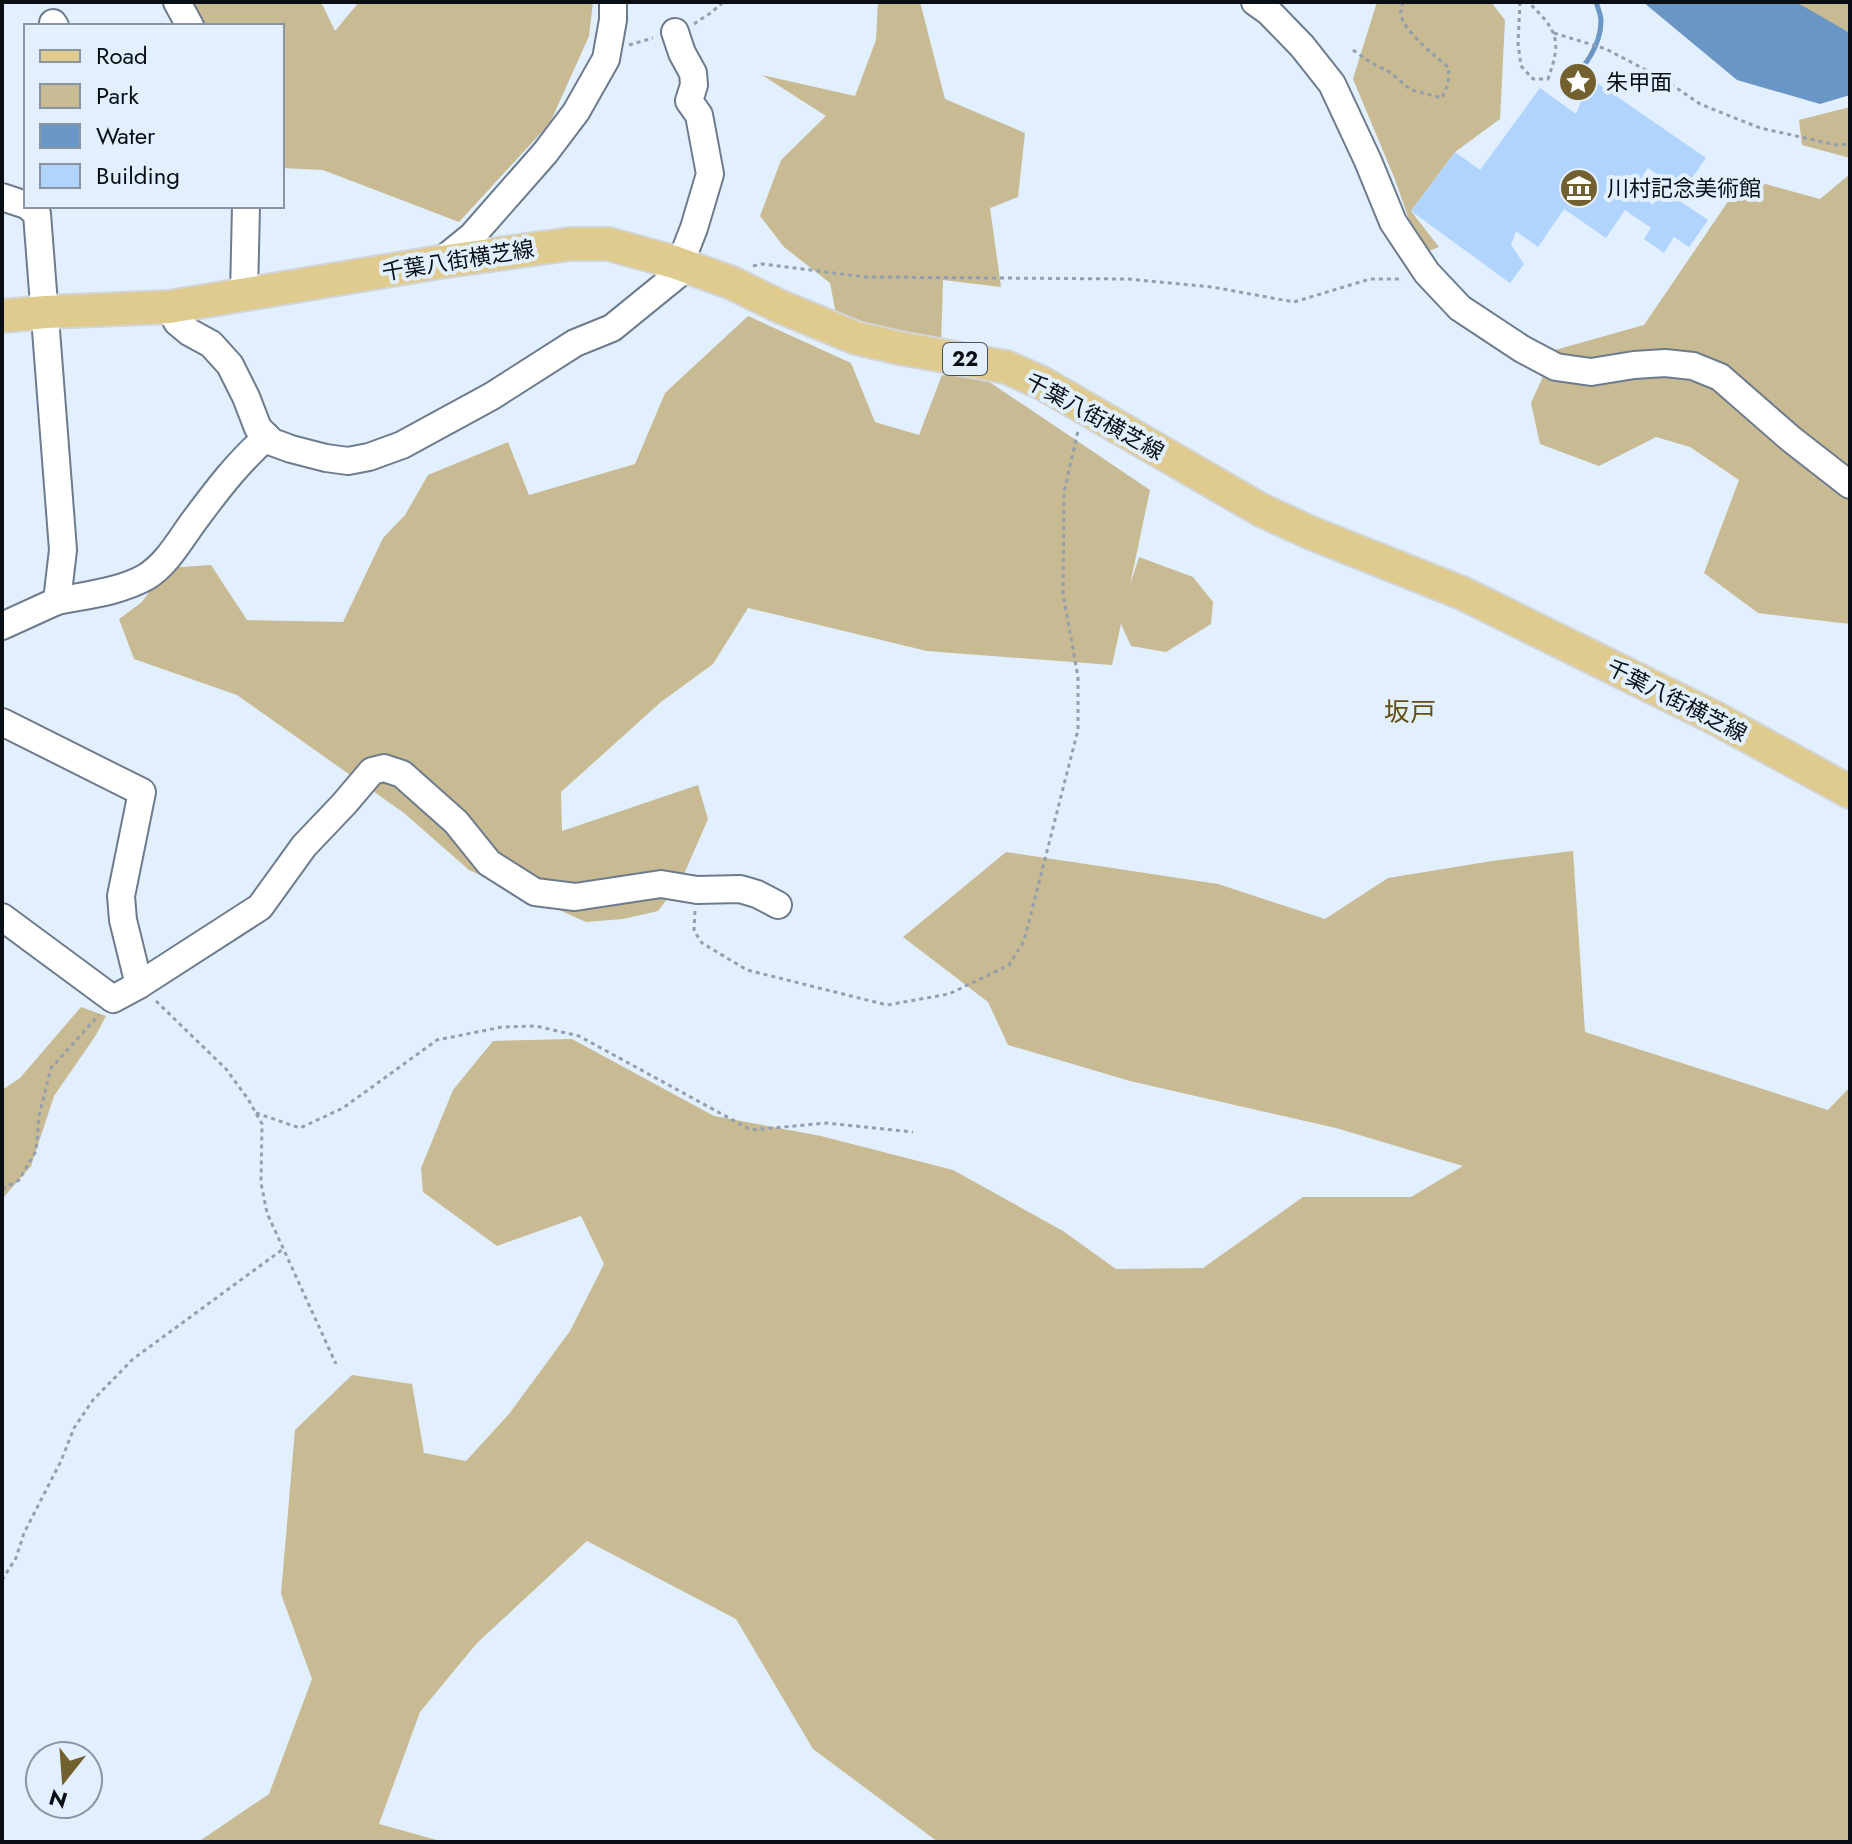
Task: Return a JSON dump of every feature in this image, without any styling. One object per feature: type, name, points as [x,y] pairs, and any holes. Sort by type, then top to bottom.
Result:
[{"type":"main road","name":"千葉八街横芝線","points":[[2,316],[169,307],[440,262],[570,244],[608,244],[732,283],[856,338],[1006,367],[1042,383],[1261,510],[1462,593],[1715,718],[1850,792]]},
{"type":"street","points":[[177,2],[189,24]]},
{"type":"street","points":[[440,262],[472,236],[545,153],[576,112],[606,59],[613,2]]},
{"type":"street","points":[[1255,2],[1302,46],[1332,84],[1393,222],[1431,278],[1460,308],[1522,349],[1556,367],[1591,372],[1665,363],[1693,366],[1720,377],[1850,485]]},
{"type":"street","points":[[169,307],[177,322],[211,344],[230,365],[258,428],[272,442],[326,458],[348,461],[402,445],[492,396],[575,343],[612,328],[683,266],[710,174],[699,115],[689,101],[694,85],[693,73],[675,32]]},
{"type":"street","points":[[2,197],[24,204]]},
{"type":"street","points":[[30,208],[37,214],[63,550],[57,601]]},
{"type":"street","points":[[244,295],[246,208]]},
{"type":"street","points":[[2,626],[57,601],[125,587],[148,576],[165,561],[245,456],[267,437]]},
{"type":"street","points":[[2,722],[142,792],[121,896],[123,920],[139,985]]},
{"type":"street","points":[[2,917],[113,999],[260,907],[304,846],[372,771],[384,768],[402,774],[456,822],[489,863],[535,892],[575,897],[661,884],[697,890],[740,889],[778,905]]},
{"type":"path","points":[[1353,50],[1391,73],[1411,90],[1442,98],[1448,84],[1449,68],[1406,25],[1400,12],[1403,2]]},
{"type":"path","points":[[1520,2],[1518,43],[1521,66],[1533,79],[1548,79],[1557,51],[1554,33],[1528,2]]},
{"type":"path","points":[[1554,33],[1600,47],[1665,80],[1700,104],[1760,128],[1837,145],[1850,144]]},
{"type":"path","points":[[749,267],[762,264],[865,277],[1128,279],[1212,287],[1294,302],[1370,279],[1431,278]]},
{"type":"path","points":[[697,890],[694,931],[702,943],[747,970],[887,1005],[949,994],[1009,965],[1024,941],[1078,730],[1078,677],[1063,594],[1064,492],[1084,408]]},
{"type":"path","points":[[139,985],[226,1069],[262,1124],[261,1183],[267,1213],[336,1364]]},
{"type":"path","points":[[2,1189],[19,1180],[36,1151],[39,1116],[51,1068],[113,999]]},
{"type":"path","points":[[256,1113],[300,1128],[343,1108],[437,1040],[502,1027],[536,1026],[579,1036],[751,1130],[826,1123],[913,1132]]},
{"type":"path","points":[[2,1580],[16,1558],[24,1533],[61,1461],[74,1428],[93,1400],[133,1359],[283,1249]]},
{"type":"green space","points":[[174,2],[321,2],[335,31],[359,2],[593,2],[589,36],[550,123],[459,222],[323,170],[284,168],[284,24],[182,24]]},
{"type":"green space","points":[[878,2],[920,2],[945,99],[1025,133],[1018,197],[990,208],[1001,287],[943,280],[941,347],[837,319],[830,283],[784,247],[760,216],[781,160],[826,116],[762,75],[855,96],[876,40]]},
{"type":"green space","points":[[1377,2],[1491,2],[1505,20],[1500,119],[1455,152],[1411,211],[1439,247],[1421,254],[1394,177],[1353,79]]},
{"type":"green space","points":[[1796,2],[1850,2],[1850,33],[1800,6]]},
{"type":"green space","points":[[1850,107],[1850,158],[1802,145],[1799,120]]},
{"type":"green space","points":[[1850,174],[1850,624],[1758,613],[1704,573],[1739,480],[1690,447],[1656,437],[1599,466],[1540,444],[1531,403],[1555,350],[1644,325],[1744,178],[1820,199]]},
{"type":"green space","points":[[748,316],[851,363],[875,422],[919,435],[942,375],[985,379],[1150,490],[1130,585],[1139,557],[1193,577],[1213,602],[1211,624],[1166,652],[1131,646],[1121,624],[1112,665],[927,651],[748,608],[713,664],[661,702],[561,792],[562,831],[698,785],[708,819],[681,881],[658,911],[623,919],[586,922],[469,870],[404,813],[237,695],[134,659],[119,619],[142,602],[166,568],[211,565],[247,620],[343,622],[383,538],[405,515],[428,475],[508,442],[529,495],[635,464],[665,393]]},
{"type":"green space","points":[[1573,851],[1585,1032],[1828,1110],[1850,1087],[1850,1842],[938,1842],[813,1749],[736,1619],[587,1541],[477,1643],[420,1712],[379,1824],[444,1842],[198,1842],[269,1794],[312,1679],[281,1594],[295,1430],[352,1375],[412,1384],[424,1453],[466,1461],[509,1414],[570,1331],[604,1264],[581,1216],[497,1246],[423,1192],[421,1168],[453,1090],[493,1041],[572,1039],[714,1116],[821,1136],[953,1170],[1063,1231],[1116,1269],[1203,1268],[1303,1197],[1411,1197],[1463,1166],[1336,1128],[1130,1081],[1008,1045],[988,1002],[903,937],[1006,852],[1218,884],[1325,919],[1388,878]]},
{"type":"green space","points":[[81,1007],[106,1016],[54,1096],[31,1166],[2,1199],[2,1090],[20,1078]]},
{"type":"water","points":[[1643,2],[1796,2],[1850,33],[1850,95],[1820,104],[1737,80]]},
{"type":"building","points":[[1590,78],[1706,158],[1682,192],[1648,168],[1633,190],[1653,205],[1664,190],[1708,220],[1689,247],[1674,237],[1664,253],[1644,239],[1651,228],[1625,210],[1606,238],[1564,209],[1538,247],[1516,231],[1511,245],[1524,264],[1510,283],[1411,211],[1455,152],[1480,170],[1540,88],[1576,114]]},
{"type":"waterway","points":[[1564,90],[1588,59],[1597,41],[1601,21],[1596,2]]},
{"type":"place","name":"朱甲面","points":[[1578,82]]},
{"type":"place","name":"川村記念美術館","points":[[1579,188]]},
{"type":"district","name":"坂戸","points":[[1410,712]]}]
